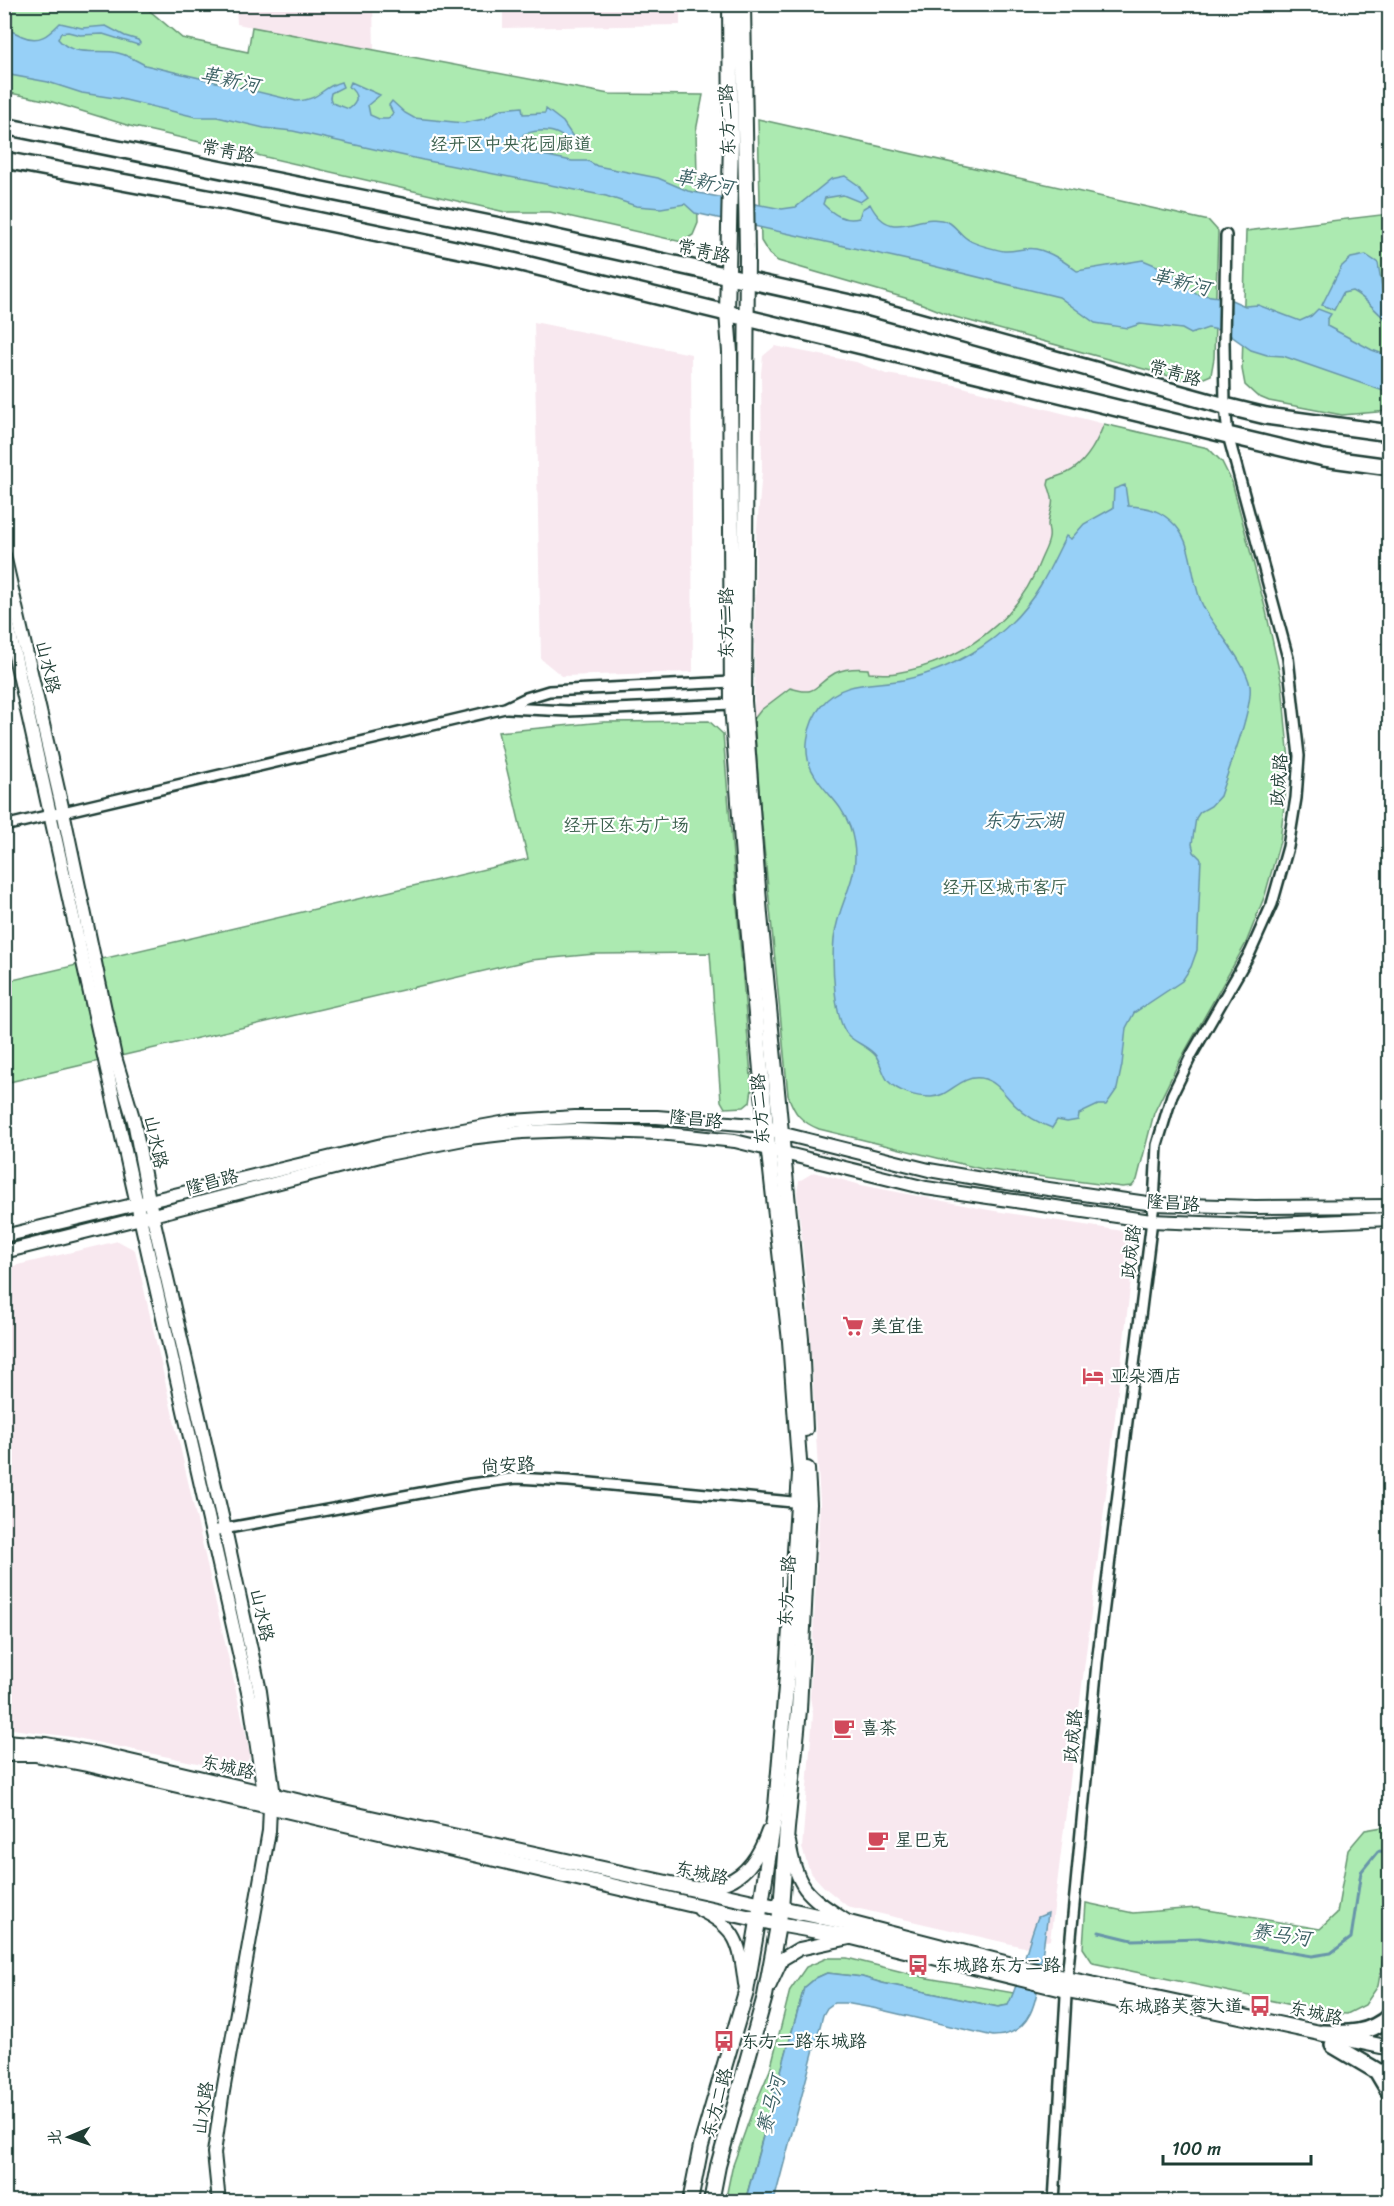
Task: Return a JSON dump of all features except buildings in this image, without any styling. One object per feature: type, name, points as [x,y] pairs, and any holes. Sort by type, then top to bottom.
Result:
[{"type":"main road","name":"东方二路","points":[[711,2202],[718,2166],[765,1996],[781,1909],[799,1710],[803,1503],[775,1152],[766,1126],[747,914],[732,704],[730,352],[727,313],[730,4]]},
{"type":"main road","name":"东方二路","points":[[743,4],[747,191],[744,700],[750,801],[778,1097],[780,1133],[775,1152]]},
{"type":"main road","name":"常青路","points":[[4,126],[514,229],[729,276],[864,306],[1225,406],[1288,420],[1389,433]]},
{"type":"main road","points":[[4,160],[229,202],[513,261],[1324,458],[1389,467]]},
{"type":"main road","name":"东方二路","points":[[690,2202],[701,2146],[746,1992],[761,1904],[776,1807],[803,1503]]},
{"type":"main road","name":"东城路","points":[[4,1742],[46,1744],[100,1755],[689,1904],[758,1920],[1012,1970]]},
{"type":"main road","name":"东城路","points":[[4,1754],[35,1754],[269,1799],[849,1923],[1046,1979],[1389,2057]]},
{"type":"main road","name":"东城路","points":[[1067,1984],[1389,2048]]},
{"type":"main road","points":[[1322,2033],[1355,2034],[1372,2029],[1389,2016]]},
{"type":"main road","points":[[1333,2045],[1377,2071],[1389,2093]]},
{"type":"street","name":"政成路","points":[[1054,2202],[1067,1984],[1096,1663],[1154,1204],[1157,1145],[1172,1095],[1192,1054],[1250,953],[1272,903],[1288,847],[1296,798],[1299,756],[1288,658],[1228,435],[1224,342],[1226,235]]},
{"type":"street","name":"山水路","points":[[4,555],[63,811],[116,1057],[134,1122],[143,1202],[140,1218],[250,1701],[269,1799]]},
{"type":"street","name":"山水路","points":[[4,607],[50,814],[143,1202],[153,1215],[260,1692],[269,1799],[269,1831],[214,2152],[219,2202]]},
{"type":"street","points":[[4,826],[504,708],[549,691],[732,682]]},
{"type":"street","points":[[504,708],[568,711],[732,704]]},
{"type":"street","name":"隆昌路","points":[[4,1236],[386,1144],[512,1121],[575,1117],[657,1117],[766,1126],[780,1133],[929,1170],[1154,1204],[1255,1207],[1389,1206]]},
{"type":"street","name":"隆昌路","points":[[4,1252],[388,1154],[469,1138],[522,1131],[659,1133],[735,1141],[926,1188],[1151,1221],[1252,1225],[1389,1219]]},
{"type":"street","name":"尚安路","points":[[212,1531],[470,1484],[517,1479],[569,1481],[803,1503]]},
{"type":"street","points":[[687,1888],[728,1882],[748,1867],[762,1850],[776,1807]]},
{"type":"street","points":[[787,1828],[792,1862],[802,1887],[818,1902],[849,1923]]},
{"type":"street","points":[[689,1904],[719,1918],[733,1934],[741,1954],[746,1992]]},
{"type":"street","points":[[765,1996],[782,1959],[799,1949],[852,1937]]},
{"type":"shaded area","points":[[236,5],[373,5],[374,50],[237,24]]},
{"type":"shaded area","points":[[503,5],[680,5],[680,25],[503,28]]},
{"type":"shaded area","points":[[534,322],[691,354],[693,672],[562,676],[541,659]]},
{"type":"shaded area","points":[[775,346],[856,362],[886,374],[955,385],[1104,424],[1096,443],[1083,461],[1068,472],[1058,475],[1050,490],[1054,503],[1048,521],[1050,535],[1034,579],[1010,612],[980,639],[956,655],[895,674],[868,673],[851,668],[837,672],[812,691],[803,692],[789,688],[761,710],[754,719],[756,540],[762,471],[761,373],[763,356]]},
{"type":"shaded area","points":[[814,1172],[861,1185],[989,1210],[1123,1231],[1131,1244],[1133,1262],[1107,1486],[1050,1940],[1024,1947],[847,1906],[810,1872],[802,1848],[813,1714],[810,1697],[820,1503],[808,1300],[797,1192],[799,1181]]},
{"type":"shaded area","points":[[118,1241],[135,1250],[247,1739],[250,1756],[245,1766],[231,1770],[72,1737],[5,1728],[5,1268]]},
{"type":"green space","name":"经开区中央花园廊道","points":[[4,5],[137,5],[144,6],[182,38],[248,52],[252,27],[609,94],[703,95],[696,131],[698,223],[693,235],[682,242],[550,212],[505,212],[130,126],[49,101],[5,92]]},
{"type":"green space","points":[[758,119],[1209,221],[1218,231],[1214,358],[1211,375],[1197,381],[1180,379],[955,317],[912,300],[778,261],[769,254],[761,241]]},
{"type":"green space","points":[[1389,214],[1389,411],[1342,415],[1269,401],[1257,396],[1245,385],[1242,369],[1246,231]]},
{"type":"green space","name":"东方云湖","points":[[1104,424],[1208,448],[1222,462],[1232,482],[1266,611],[1282,684],[1289,761],[1280,841],[1265,895],[1246,943],[1179,1062],[1154,1113],[1137,1180],[1132,1186],[1122,1187],[982,1169],[819,1129],[799,1116],[788,1095],[754,719],[761,710],[790,688],[811,690],[828,677],[847,669],[868,669],[869,673],[890,674],[920,667],[943,659],[984,635],[1018,601],[1031,581],[1046,548],[1052,502],[1049,480],[1067,473],[1080,464],[1094,445]]},
{"type":"green space","name":"经开区东方广场","points":[[709,721],[723,734],[752,1089],[750,1102],[744,1107],[725,1108],[721,1101],[710,953],[595,954],[531,960],[5,1083],[4,982],[528,859],[498,732],[603,722]]},
{"type":"green space","points":[[1389,1826],[1389,1892],[1384,1952],[1378,1986],[1365,2005],[1347,2014],[1330,2013],[1093,1963],[1083,1948],[1086,1903],[1133,1913],[1196,1908],[1320,1929],[1337,1913],[1348,1850],[1365,1830]]},
{"type":"green space","points":[[827,1958],[847,1958],[927,1978],[1014,1993],[1009,2005],[998,2007],[862,1977],[827,1973],[816,1978],[804,1988],[745,2201],[725,2202],[732,2168],[770,2070],[790,1990],[806,1967]]},
{"type":"water","name":"革新河","points":[[60,23],[82,28],[106,26],[140,43],[138,45],[103,34],[61,33],[58,39],[70,48],[117,53],[145,65],[296,101],[316,96],[341,82],[343,87],[331,93],[330,98],[332,103],[349,109],[356,98],[349,87],[351,82],[380,95],[368,105],[370,115],[379,119],[388,119],[393,113],[389,105],[392,101],[414,118],[464,123],[484,119],[501,109],[522,107],[523,114],[545,113],[546,109],[563,122],[582,150],[575,151],[565,138],[554,132],[536,131],[524,134],[518,142],[523,151],[572,161],[588,161],[597,166],[658,178],[688,191],[782,209],[796,207],[831,179],[845,176],[858,185],[867,197],[860,202],[843,195],[825,198],[823,204],[844,218],[859,218],[862,209],[870,204],[878,217],[887,223],[897,225],[937,219],[948,222],[966,238],[976,243],[1004,251],[1042,250],[1077,271],[1143,260],[1169,271],[1196,294],[1227,298],[1245,306],[1258,305],[1300,321],[1311,316],[1318,309],[1331,314],[1327,320],[1327,326],[1372,350],[1389,356],[1389,393],[1283,356],[1267,355],[1251,350],[1224,331],[1208,328],[1191,334],[1182,329],[1140,324],[1128,328],[1095,323],[1059,297],[921,263],[695,213],[685,204],[661,208],[636,206],[606,196],[423,160],[293,131],[264,128],[217,117],[196,117],[5,74],[4,29],[34,39],[44,37]]},
{"type":"water","points":[[1366,255],[1378,263],[1383,293],[1389,301],[1389,322],[1352,291],[1343,293],[1334,310],[1322,305],[1341,267],[1351,258]]},
{"type":"water","name":"东方云湖","points":[[1125,485],[1128,506],[1142,507],[1160,513],[1176,526],[1182,535],[1190,555],[1196,588],[1204,608],[1243,667],[1250,686],[1250,696],[1244,724],[1220,796],[1196,818],[1192,844],[1194,852],[1201,859],[1197,950],[1191,967],[1182,981],[1134,1013],[1126,1028],[1117,1089],[1106,1105],[1098,1105],[1079,1114],[1078,1120],[1067,1122],[1057,1120],[1052,1128],[1028,1116],[997,1086],[981,1078],[967,1080],[938,1096],[919,1096],[902,1091],[888,1081],[873,1053],[844,1030],[835,991],[833,949],[837,923],[853,873],[854,844],[846,818],[810,766],[807,739],[817,712],[840,691],[860,685],[892,682],[924,675],[963,658],[999,634],[1028,604],[1044,580],[1066,536],[1071,539],[1084,524],[1113,508],[1114,489]]},
{"type":"water","points":[[1048,1913],[1035,2001],[1025,2022],[1007,2034],[993,2036],[845,2003],[834,2003],[827,2008],[823,2015],[774,2201],[745,2202],[804,1988],[816,1978],[827,1973],[862,1977],[998,2007],[1008,2005],[1038,1917]]},
{"type":"waterway","name":"赛马河","points":[[1099,1932],[1132,1940],[1200,1938],[1312,1956],[1331,1953],[1351,1938],[1361,1872],[1378,1851],[1390,1852]]},
{"type":"place","name":"美宜佳","points":[[853,1326]]},
{"type":"place","name":"亚朵酒店","points":[[1093,1376]]},
{"type":"place","name":"喜茶","points":[[844,1728]]},
{"type":"place","name":"星巴克","points":[[878,1840]]},
{"type":"place","name":"东城路东方二路","points":[[918,1965]]},
{"type":"place","name":"东城路芙蓉大道","points":[[1260,2006]]},
{"type":"place","name":"东方二路东城路","points":[[724,2041]]},
{"type":"park label","name":"经开区城市客厅","points":[[1005,887]]}]
